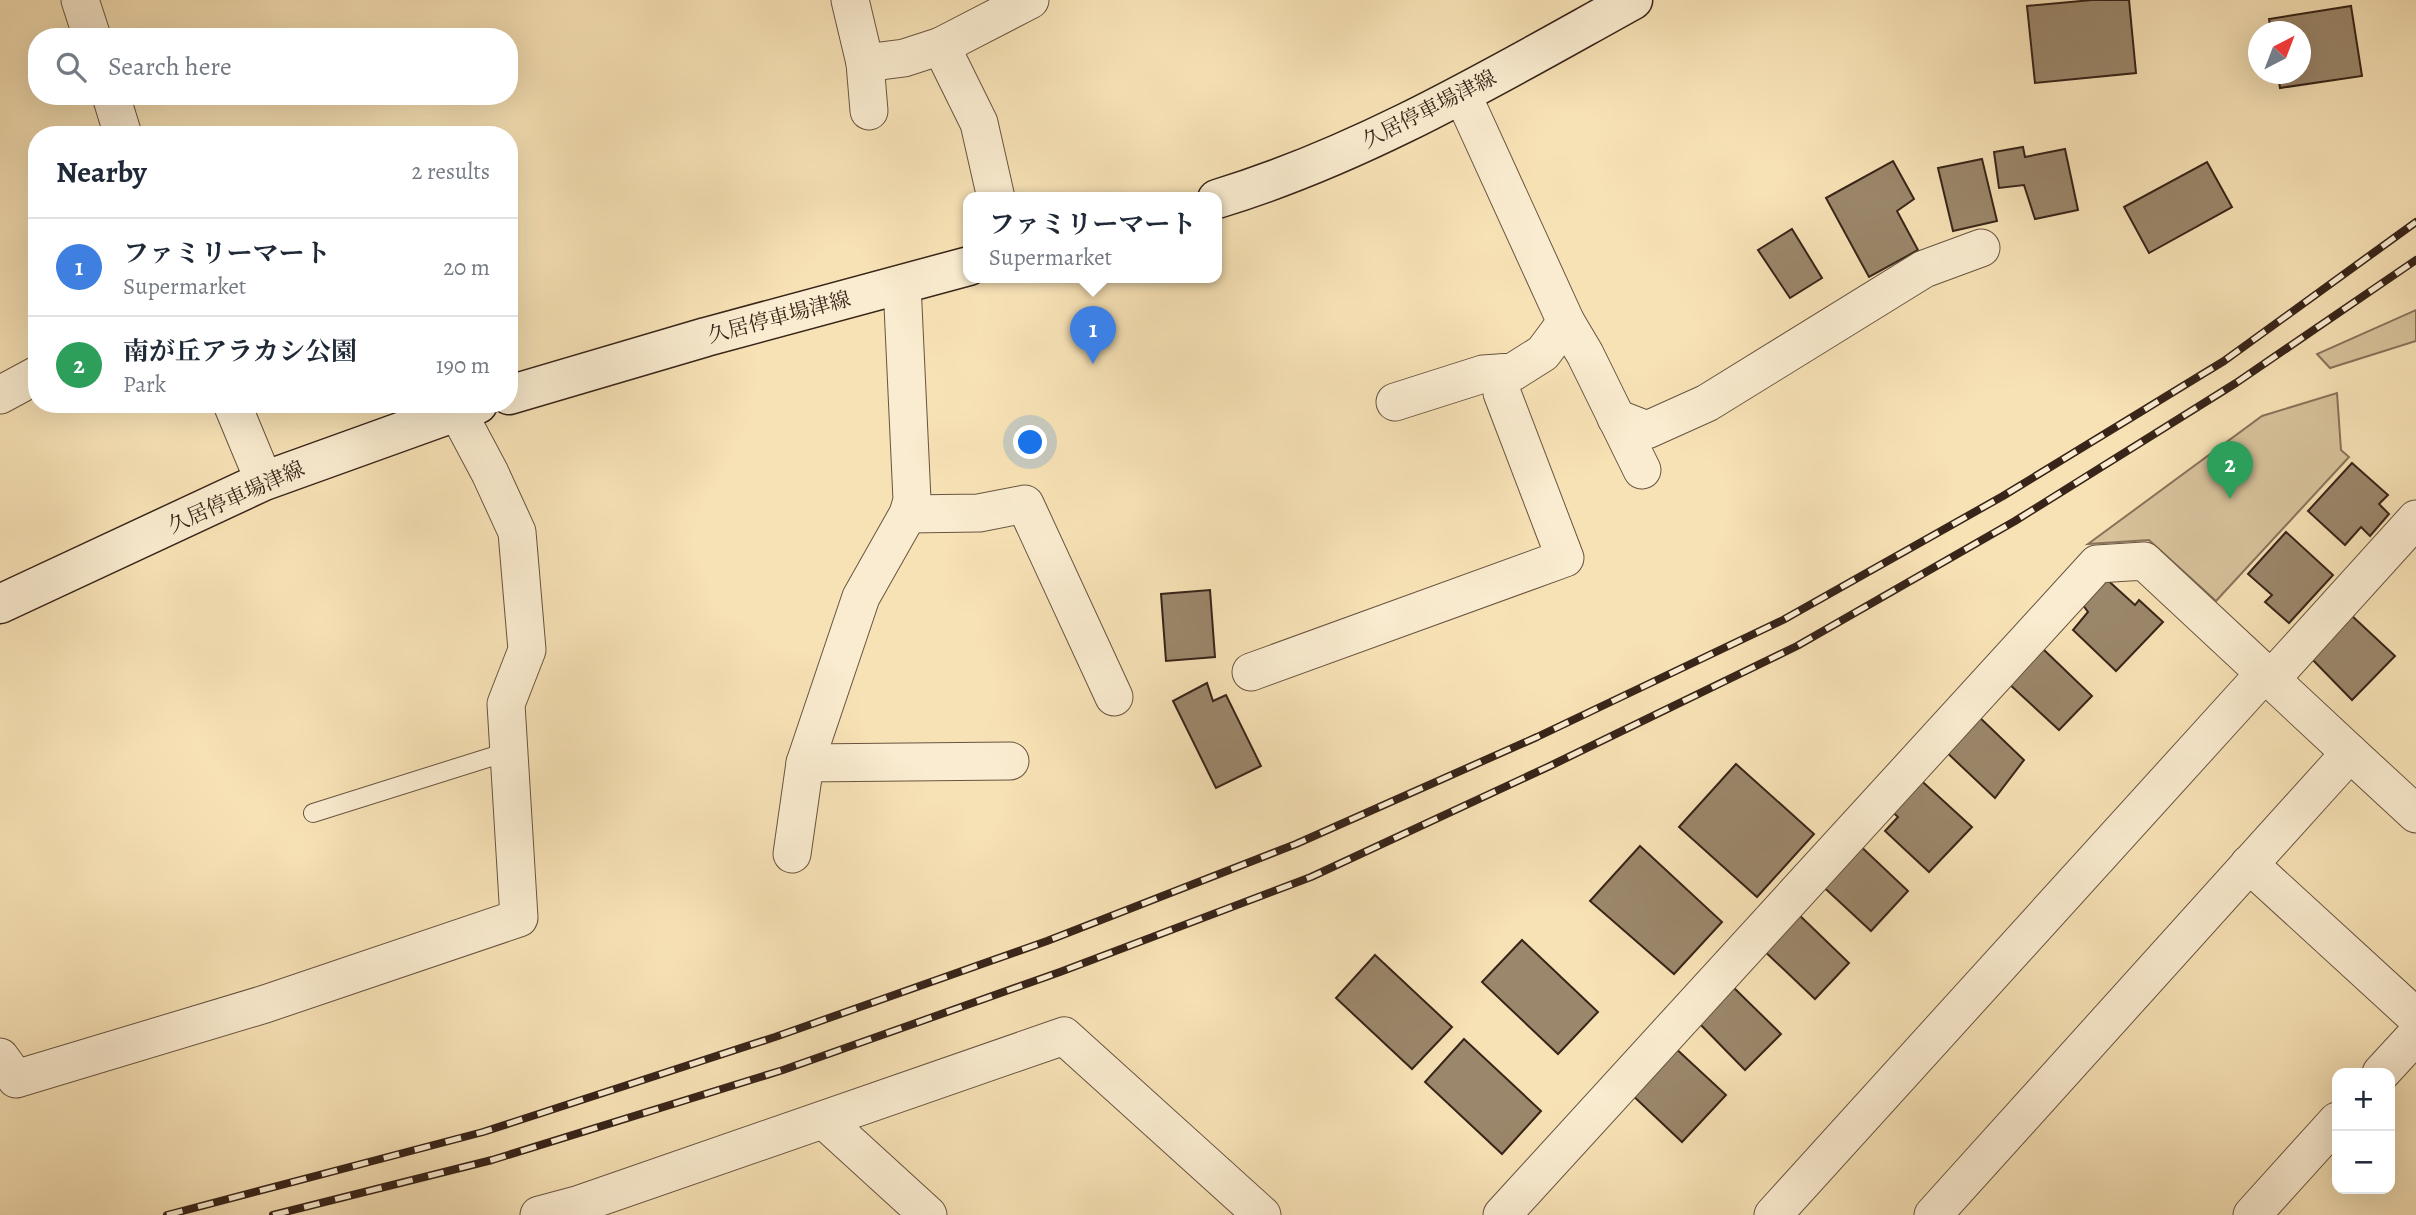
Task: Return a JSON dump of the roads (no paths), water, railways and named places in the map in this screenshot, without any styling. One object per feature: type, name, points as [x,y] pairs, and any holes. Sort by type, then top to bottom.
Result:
[{"type":"main road","name":"久居停車場津線","points":[[1222,197],[1279,180],[1343,153],[1461,94],[1633,0]]},
{"type":"main road","name":"久居停車場津線","points":[[518,392],[705,337],[963,268]]},
{"type":"main road","name":"久居停車場津線","points":[[0,604],[264,481],[451,413]]},
{"type":"street","points":[[80,0],[89,28]]},
{"type":"street","points":[[850,0],[865,63],[869,110]]},
{"type":"street","points":[[865,63],[904,58],[941,46],[1030,0]]},
{"type":"street","points":[[941,46],[979,123],[995,192]]},
{"type":"street","points":[[1461,94],[1566,322],[1586,354],[1642,470]]},
{"type":"street","points":[[114,105],[120,126]]},
{"type":"street","points":[[1616,418],[1647,430],[1707,403],[1924,269],[1982,248]]},
{"type":"street","points":[[792,854],[805,763],[861,597],[908,514],[912,500],[902,284]]},
{"type":"street","points":[[1395,402],[1483,374],[1513,372],[1543,353],[1566,322]]},
{"type":"street","points":[[1251,672],[1565,558],[1502,393],[1501,373]]},
{"type":"street","points":[[0,394],[28,380]]},
{"type":"street","points":[[236,413],[264,481]]},
{"type":"street","points":[[0,1057],[16,1079],[265,1004],[519,918],[506,704],[527,650],[517,532],[490,473],[469,413]]},
{"type":"street","points":[[908,514],[979,513],[1025,504],[1114,697]]},
{"type":"street","points":[[1773,1215],[2267,676],[2416,519]]},
{"type":"street","points":[[1502,1215],[2097,564],[2144,561],[2416,814]]},
{"type":"street","points":[[1933,1215],[2350,753]]},
{"type":"street","points":[[805,763],[1010,761]]},
{"type":"street","points":[[2249,864],[2416,1017]]},
{"type":"street","points":[[2386,1068],[2416,1035]]},
{"type":"street","points":[[539,1215],[587,1209],[824,1120],[1065,1036],[1262,1215]]},
{"type":"street","points":[[824,1120],[929,1215]]},
{"type":"street","points":[[2252,1215],[2332,1127]]},
{"type":"lane","points":[[313,813],[510,751]]},
{"type":"railway","points":[[167,1215],[483,1132],[775,1037],[1047,941],[1296,844],[1537,737],[1783,620],[2003,496],[2224,361],[2416,222]]},
{"type":"railway","points":[[273,1215],[492,1160],[783,1070],[1060,972],[1311,877],[1552,765],[1797,646],[2015,521],[2236,383],[2416,260]]},
{"type":"place","name":"ファミリーマート","points":[[1093,364]]},
{"type":"place","name":"南が丘アラカシ公園","points":[[2230,499]]}]
